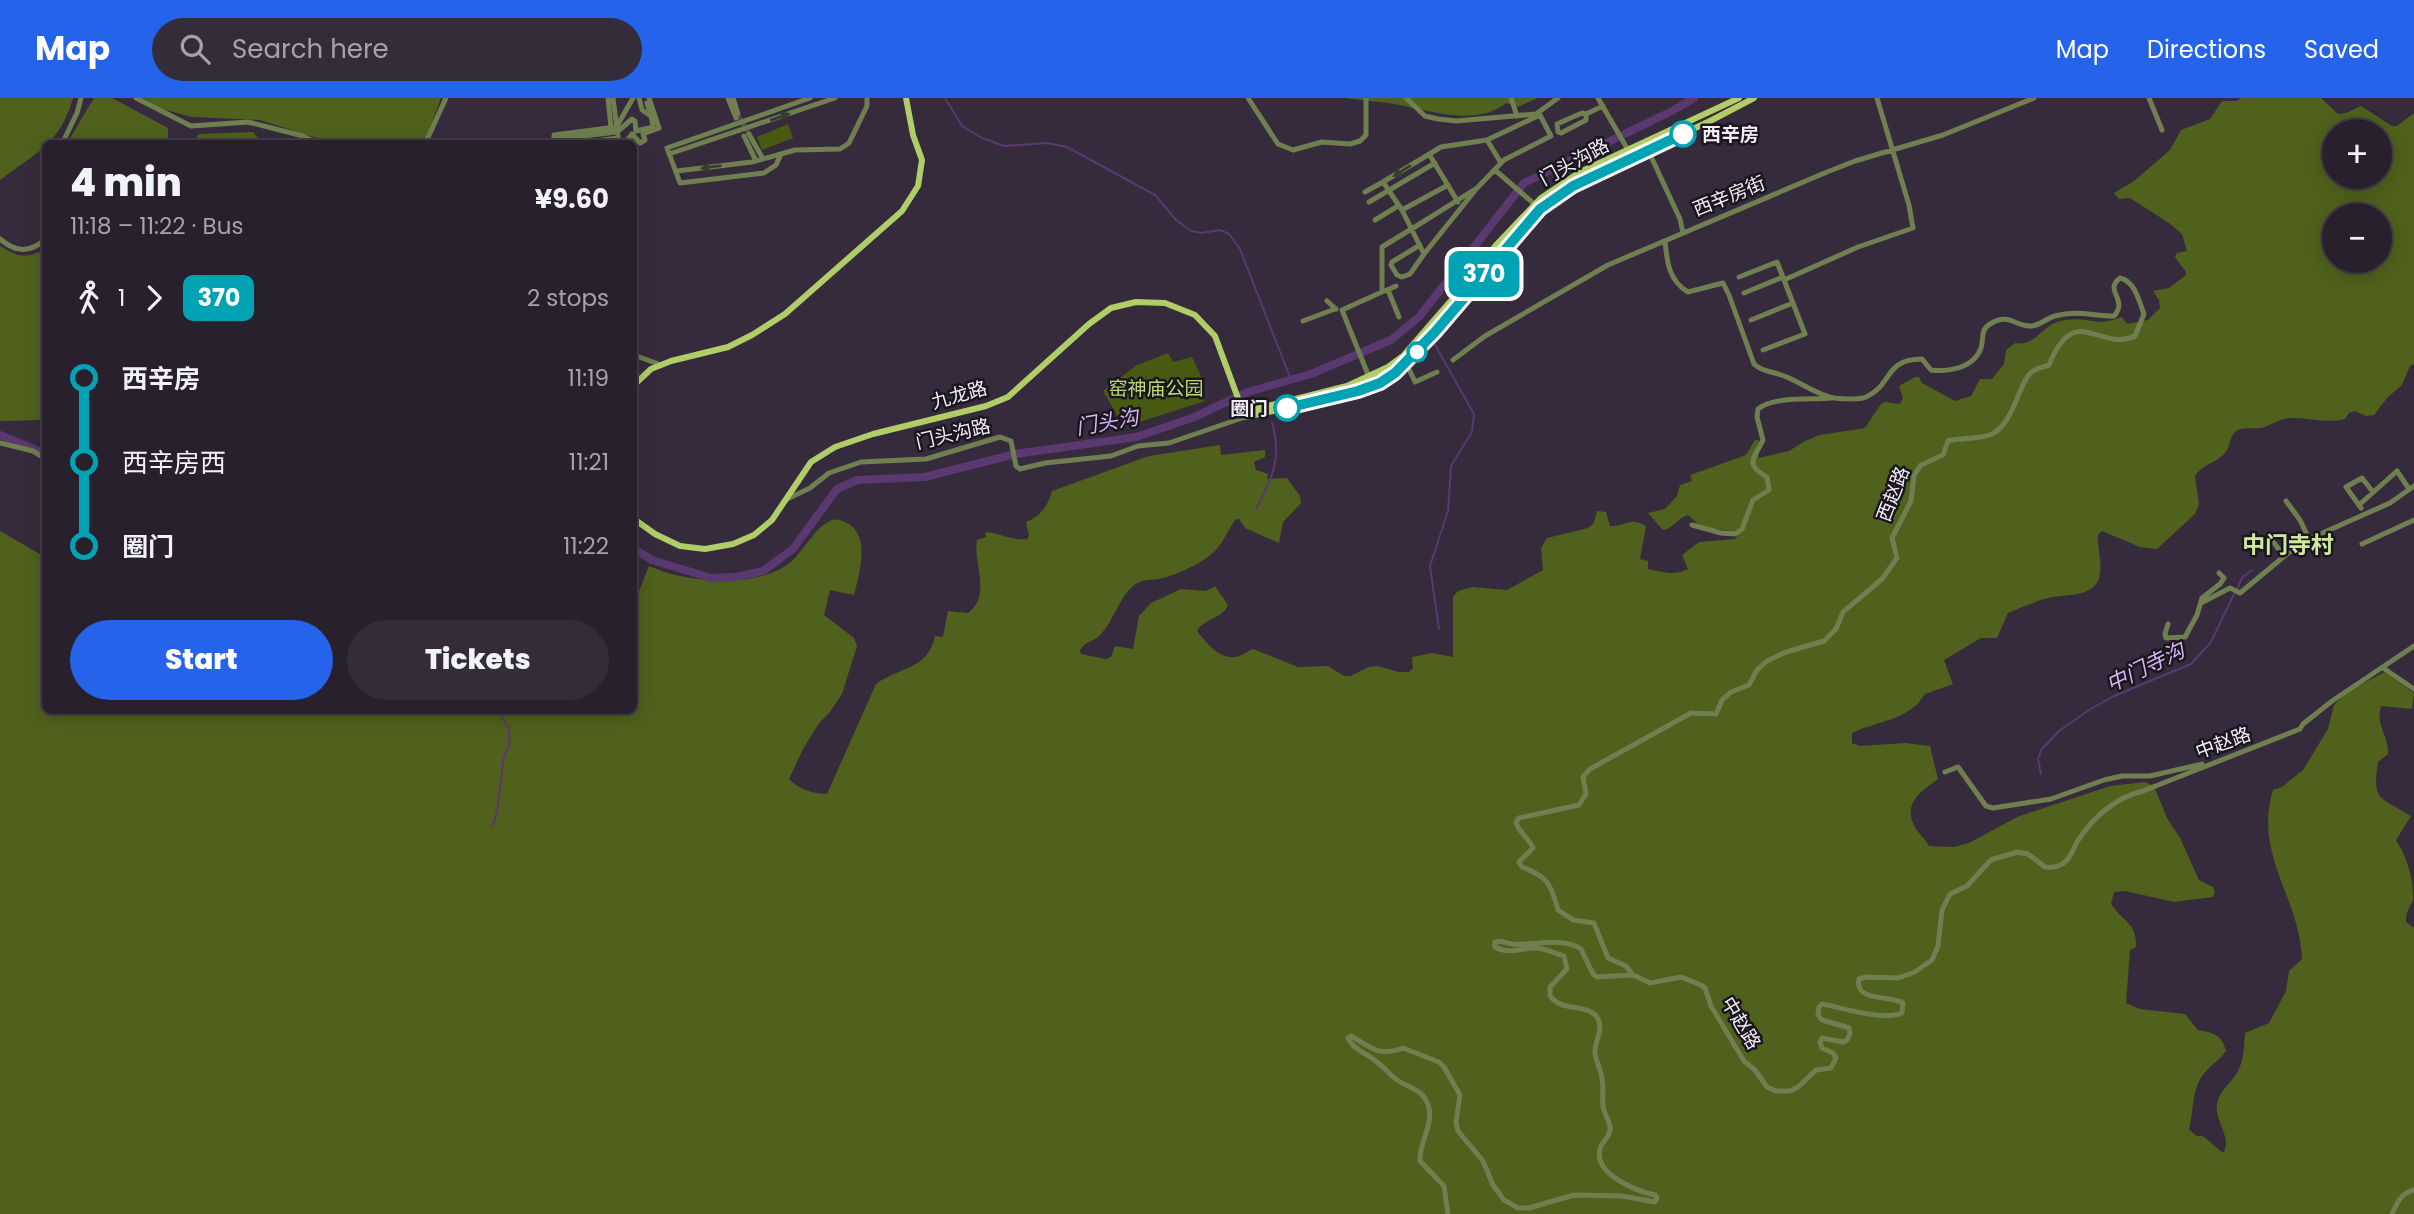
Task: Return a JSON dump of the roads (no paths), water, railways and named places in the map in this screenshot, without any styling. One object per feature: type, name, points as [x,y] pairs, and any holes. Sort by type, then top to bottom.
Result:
[{"type":"main road","points":[[637,382],[641,376],[661,365],[729,347],[785,314],[902,211],[918,186],[922,160],[905,98]]},
{"type":"main road","name":"门头沟路","points":[[1244,412],[1358,391],[1380,383],[1395,373],[1405,359],[1435,332],[1537,206],[1628,150],[1739,98]]},
{"type":"main road","name":"门头沟路","points":[[1628,150],[1648,150],[1754,98]]},
{"type":"main road","name":"九龙路","points":[[637,521],[655,534],[680,546],[705,549],[733,544],[754,535],[772,520],[811,462],[835,447],[873,434],[986,406],[1008,397],[1089,324],[1111,308],[1136,302],[1165,303],[1195,315],[1214,336],[1244,412]]},
{"type":"main road","name":"门头沟路","points":[[1244,412],[1347,386],[1405,359]]},
{"type":"street","points":[[64,140],[81,98]]},
{"type":"street","points":[[136,98],[191,126],[248,122],[311,140]]},
{"type":"street","points":[[427,140],[446,98]]},
{"type":"street","points":[[611,98],[616,134]]},
{"type":"street","points":[[616,134],[633,98]]},
{"type":"street","points":[[639,98],[642,110],[651,116]]},
{"type":"street","points":[[590,140],[616,134],[632,119],[635,121],[636,131],[653,127],[648,98]]},
{"type":"street","points":[[637,141],[640,143],[645,140],[643,134],[659,128],[648,98]]},
{"type":"street","points":[[731,98],[738,118]]},
{"type":"street","points":[[781,154],[776,165],[764,173],[680,183],[667,148],[790,101],[810,98]]},
{"type":"street","points":[[669,155],[835,98]]},
{"type":"street","points":[[677,171],[763,159],[795,150],[840,149],[849,143],[867,106],[867,98]]},
{"type":"street","points":[[1248,98],[1278,144],[1293,150],[1322,142],[1350,144],[1360,141],[1366,135],[1366,98]]},
{"type":"street","points":[[1406,98],[1425,116],[1456,121],[1536,114],[1558,98]]},
{"type":"street","points":[[1511,98],[1517,116]]},
{"type":"street","points":[[1598,98],[1628,150]]},
{"type":"street","points":[[1744,293],[1913,228],[1909,205],[1877,98]]},
{"type":"street","name":"西辛房街","points":[[1453,360],[1485,336],[1590,275],[1665,241],[1827,172],[1937,137],[2034,98]]},
{"type":"street","points":[[2149,98],[2162,131]]},
{"type":"street","points":[[1586,114],[1586,120],[1561,133],[1558,132],[1557,124],[1603,106]]},
{"type":"street","points":[[1365,192],[1429,154],[1452,144],[1487,140],[1540,116],[1552,136],[1501,163],[1477,188],[1410,274],[1402,277],[1397,275],[1392,262],[1420,246]]},
{"type":"street","points":[[556,140],[554,135],[616,134]]},
{"type":"street","points":[[756,160],[747,135],[763,159]]},
{"type":"street","points":[[1487,140],[1501,163]]},
{"type":"street","points":[[1648,150],[1680,219],[1683,233]]},
{"type":"street","points":[[1429,154],[1462,208]]},
{"type":"street","points":[[1369,202],[1434,163]]},
{"type":"street","points":[[1494,170],[1537,206]]},
{"type":"street","points":[[1383,182],[1424,254]]},
{"type":"street","points":[[1375,220],[1448,185]]},
{"type":"street","points":[[1399,317],[1385,291],[1382,247],[1477,188]]},
{"type":"street","points":[[0,239],[20,250],[30,250],[42,242]]},
{"type":"street","name":"西赵路","points":[[1633,975],[1626,966],[1608,958],[1594,923],[1573,920],[1558,911],[1552,887],[1537,873],[1522,867],[1519,862],[1533,848],[1529,839],[1517,827],[1519,818],[1579,805],[1586,794],[1583,778],[1590,769],[1692,713],[1716,714],[1722,700],[1731,692],[1749,685],[1757,670],[1767,661],[1786,652],[1825,641],[1836,629],[1843,612],[1882,579],[1894,565],[1897,558],[1892,538],[1911,501],[1912,484],[1921,465],[1942,455],[1948,441],[1978,437],[2000,428],[2019,397],[2026,378],[2034,370],[2049,365],[2062,340],[2074,333],[2085,331],[2127,340],[2135,336],[2144,314],[2131,284],[2126,278],[2120,278],[2113,287],[2120,303],[2114,316],[2080,312],[2055,316],[2033,326],[2004,318],[1988,325],[1983,331],[1981,349],[1974,359],[1961,368],[1946,372],[1931,370],[1922,359],[1914,359],[1898,364],[1889,372],[1881,388],[1864,398],[1832,398],[1781,374],[1760,369],[1754,364],[1730,295],[1723,284],[1688,292],[1675,284],[1667,259],[1665,241]]},
{"type":"street","points":[[1739,277],[1777,262],[1805,334],[1763,350]]},
{"type":"street","points":[[1303,321],[1335,309],[1342,310],[1396,286]]},
{"type":"street","points":[[1327,301],[1335,309]]},
{"type":"street","points":[[1751,320],[1793,303]]},
{"type":"street","points":[[1342,310],[1369,377]]},
{"type":"street","points":[[637,356],[661,365]]},
{"type":"street","points":[[1405,359],[1415,382],[1437,372]]},
{"type":"street","points":[[1692,525],[1735,534],[1742,529],[1753,500],[1769,490],[1768,477],[1755,469],[1752,463],[1753,456],[1763,440],[1757,417],[1758,409],[1763,404],[1832,398]]},
{"type":"street","name":"门头沟路","points":[[787,499],[810,488],[829,473],[861,462],[926,459],[1000,437],[1011,441],[1016,466],[1020,469],[1045,463],[1111,456],[1138,446],[1169,443],[1244,412]]},
{"type":"street","points":[[0,443],[33,451],[42,457]]},
{"type":"street","points":[[2201,603],[2230,588],[2240,593],[2309,539],[2390,502],[2412,487],[2397,471],[2359,505]]},
{"type":"street","points":[[2365,513],[2346,487],[2362,478],[2373,492]]},
{"type":"street","points":[[2286,500],[2309,539]]},
{"type":"street","points":[[2362,544],[2414,520]]},
{"type":"street","points":[[2268,535],[2284,556]]},
{"type":"street","points":[[2168,624],[2166,638],[2185,637],[2197,615],[2202,598],[2224,578],[2219,573]]},
{"type":"street","name":"中赵路","points":[[1448,1214],[1444,1186],[1420,1161],[1422,1140],[1429,1125],[1430,1110],[1426,1099],[1421,1092],[1397,1080],[1376,1061],[1350,1044],[1348,1038],[1351,1036],[1379,1052],[1388,1054],[1403,1048],[1444,1067],[1460,1095],[1455,1122],[1458,1131],[1483,1160],[1493,1185],[1504,1200],[1518,1208],[1530,1208],[1574,1195],[1622,1196],[1655,1202],[1657,1198],[1607,1173],[1601,1162],[1601,1146],[1610,1127],[1603,1106],[1603,1082],[1595,1055],[1600,1029],[1598,1019],[1591,1012],[1558,1004],[1550,995],[1550,987],[1567,969],[1564,956],[1537,948],[1515,952],[1502,950],[1495,947],[1495,942],[1569,943],[1581,949],[1597,977],[1633,975],[1650,983],[1681,977],[1701,985],[1744,1061],[1755,1070],[1767,1087],[1776,1091],[1790,1091],[1816,1070],[1831,1068],[1834,1064],[1836,1058],[1822,1048],[1822,1038],[1843,1042],[1850,1034],[1849,1028],[1822,1020],[1818,1015],[1819,1006],[1822,1004],[1882,1015],[1895,1016],[1902,1013],[1903,1003],[1867,995],[1860,990],[1859,979],[1898,978],[1914,972],[1932,960],[1938,946],[1942,909],[1950,894],[1968,886],[1991,860],[2017,852],[2028,854],[2045,867],[2059,866],[2066,862],[2079,839],[2110,806],[2130,794],[2300,729],[2332,701],[2414,646]]},
{"type":"street","points":[[2382,668],[2414,689]]},
{"type":"street","points":[[1945,772],[1958,767],[1986,806],[1993,808],[2051,799],[2122,776],[2150,776],[2216,761]]},
{"type":"street","points":[[2392,1214],[2398,1201],[2414,1191]]},
{"type":"waterway","points":[[945,98],[962,126],[982,138],[1004,146],[1047,143],[1067,147],[1155,195],[1176,220],[1191,231],[1202,233],[1220,230],[1229,234],[1240,249],[1291,380]]},
{"type":"waterway","name":"门头沟","points":[[637,551],[652,560],[711,578],[736,577],[763,571],[793,549],[837,489],[857,480],[925,477],[1015,454],[1136,437],[1192,418],[1248,392],[1311,374],[1391,340],[1419,317],[1524,183],[1694,98]]},
{"type":"waterway","points":[[1434,343],[1474,414],[1472,432],[1451,466],[1448,511],[1430,566],[1439,629]]},
{"type":"waterway","points":[[1256,509],[1267,487],[1276,457],[1272,422]]},
{"type":"waterway","name":"门头沟","points":[[0,435],[42,452]]},
{"type":"waterway","name":"中门寺沟","points":[[2237,589],[2242,578],[2252,570]]},
{"type":"waterway","name":"中门寺沟","points":[[2041,774],[2038,759],[2041,750],[2059,731],[2114,696],[2191,664],[2211,642],[2234,594]]},
{"type":"waterway","points":[[493,826],[504,756],[510,743],[508,727],[500,714]]},
{"type":"tunnel","points":[[739,117],[749,134]]},
{"type":"place","name":"西辛房","points":[[1683,134]]},
{"type":"place","name":"圈门","points":[[1287,408]]},
{"type":"district","name":"中门寺村","points":[[2288,545]]},
{"type":"park label","name":"窑神庙公园","points":[[1156,388]]}]
